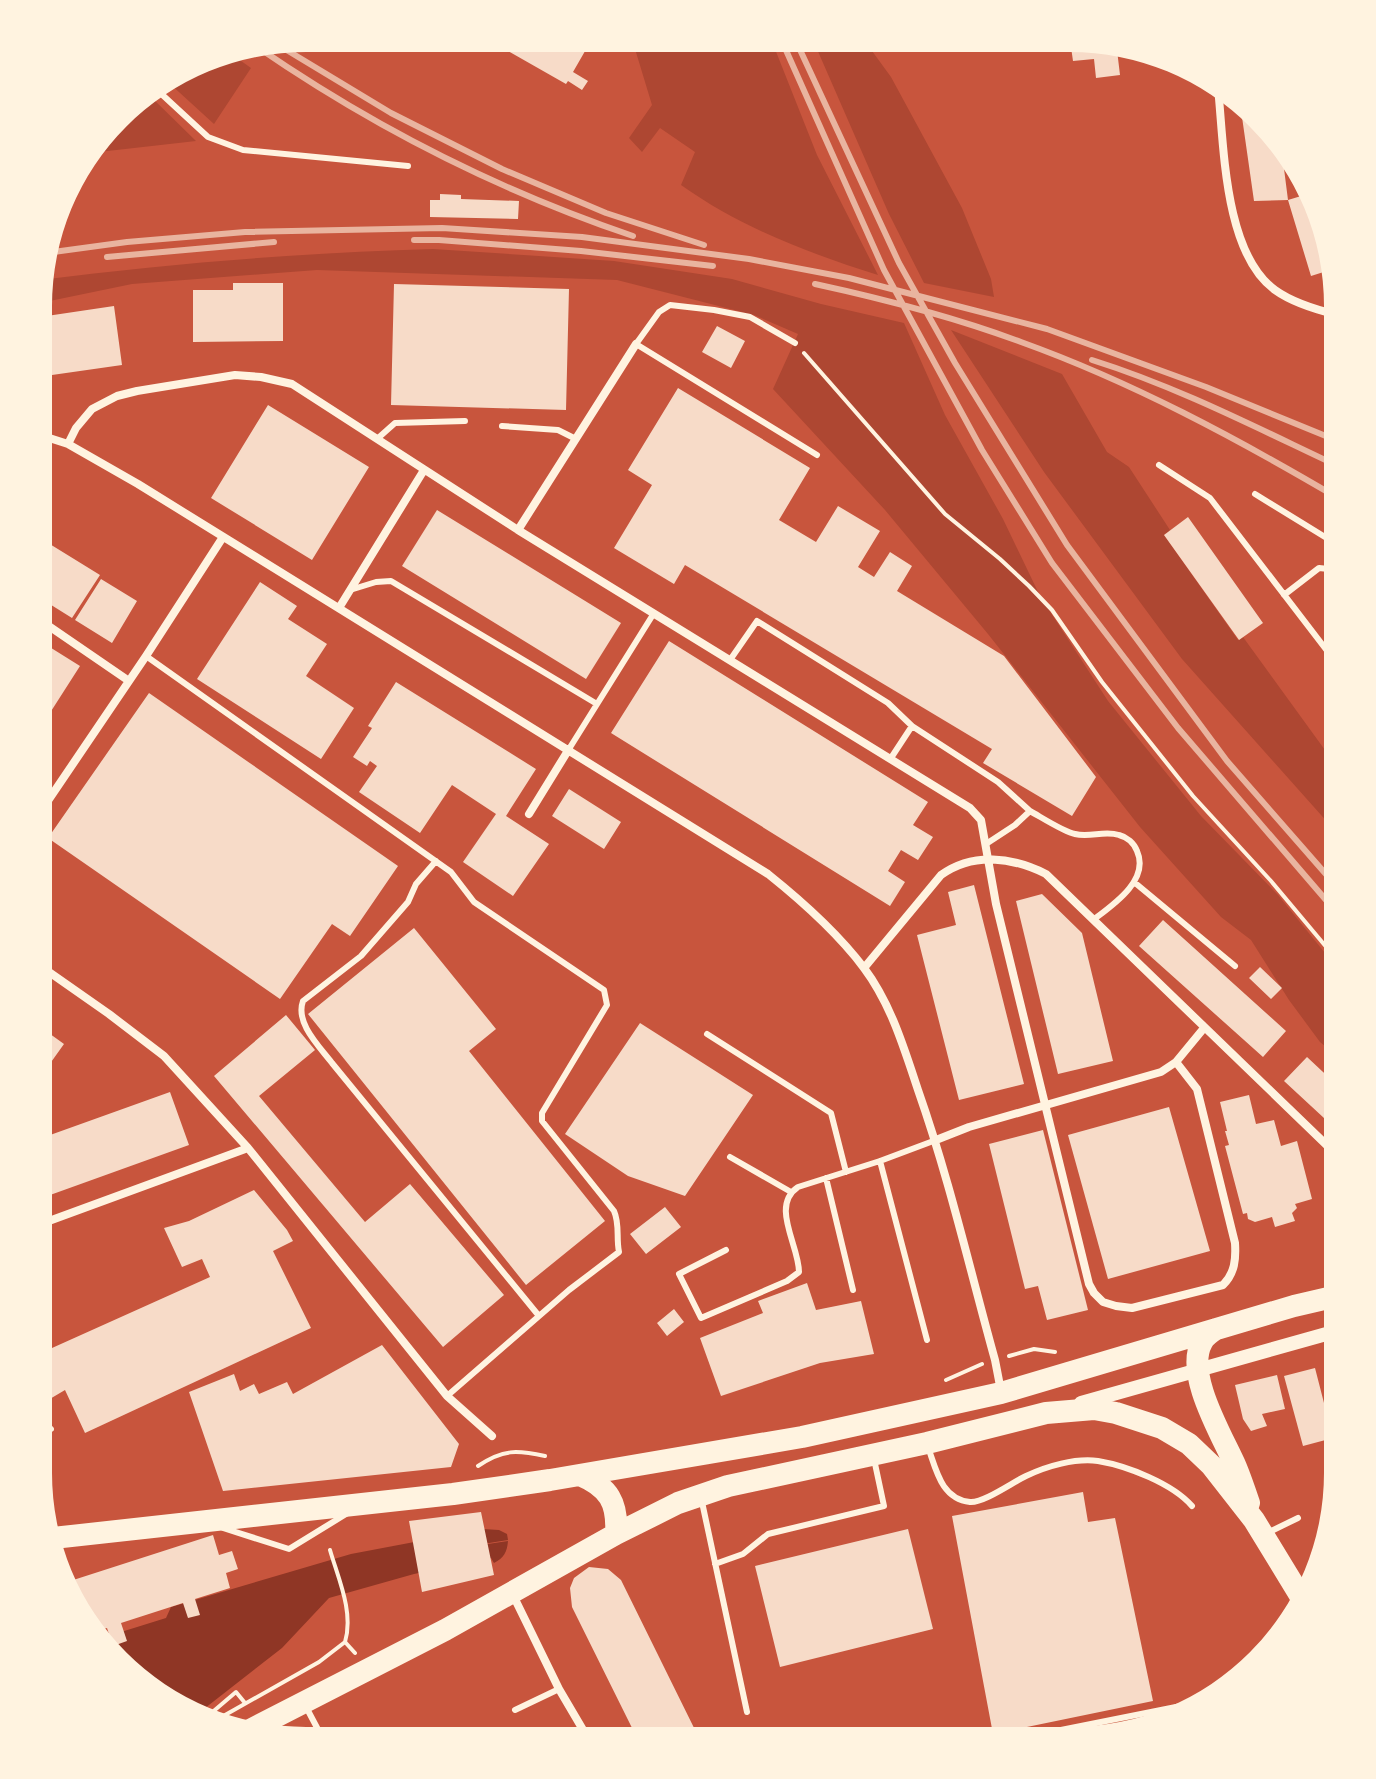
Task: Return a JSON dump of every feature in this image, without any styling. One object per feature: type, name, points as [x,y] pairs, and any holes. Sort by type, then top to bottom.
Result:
[{"type":"highway","points":[[61,1537],[453,1494],[802,1437],[1001,1393],[1323,1300]]},
{"type":"highway","points":[[1216,1329],[1202,1341],[1197,1371],[1211,1415],[1259,1527]]},
{"type":"highway","points":[[264,1723],[445,1630],[616,1534],[700,1494],[873,1456],[1046,1413],[1094,1409],[1133,1417],[1162,1428],[1189,1444],[1211,1465],[1259,1527],[1296,1588]]},
{"type":"highway","points":[[580,1475],[604,1488],[611,1499],[617,1521],[616,1534]]},
{"type":"street","points":[[1220,102],[1230,198],[1243,249],[1254,268],[1274,290],[1324,312]]},
{"type":"street","points":[[518,530],[636,344]]},
{"type":"street","points":[[68,444],[76,428],[92,409],[117,396],[137,391],[235,375],[277,380],[302,389],[518,530],[976,813],[981,820],[996,904],[1089,1284],[1103,1302],[1116,1306],[1132,1308],[1223,1285],[1234,1268],[1235,1243],[1197,1089],[1176,1062]]},
{"type":"street","points":[[52,439],[68,444],[127,477],[768,874],[802,901],[833,932],[864,968],[896,1025],[936,1140],[995,1360],[1001,1393]]},
{"type":"street","points":[[339,608],[424,470]]},
{"type":"street","points":[[52,788],[129,681],[223,537]]},
{"type":"street","points":[[52,628],[129,681]]},
{"type":"street","points":[[529,814],[569,749]]},
{"type":"street","points":[[864,968],[941,875],[953,866],[971,860],[989,859],[1029,865],[1046,874],[1323,1142]]},
{"type":"street","points":[[52,974],[164,1056],[248,1148],[447,1396],[492,1436]]},
{"type":"street","points":[[936,1140],[969,1127],[1161,1072],[1176,1062],[1204,1028]]},
{"type":"street","points":[[52,1220],[248,1148]]},
{"type":"street","points":[[1046,1413],[1323,1335]]},
{"type":"street","points":[[511,1592],[581,1726]]},
{"type":"lane","points":[[164,96],[208,137],[243,150],[408,166]]},
{"type":"lane","points":[[795,343],[750,317],[670,305],[659,312],[636,344],[817,455]]},
{"type":"lane","points":[[377,439],[395,423],[465,421]]},
{"type":"lane","points":[[502,426],[558,430],[576,439]]},
{"type":"lane","points":[[1159,465],[1210,498],[1324,646]]},
{"type":"lane","points":[[1255,494],[1324,536]]},
{"type":"lane","points":[[1284,595],[1319,568],[1324,569]]},
{"type":"lane","points":[[350,590],[391,581],[597,704]]},
{"type":"lane","points":[[569,749],[654,613]]},
{"type":"lane","points":[[730,660],[757,621],[888,703],[912,726],[998,782],[1030,811],[1075,834],[1108,832],[1124,836],[1139,853],[1140,865],[1134,882],[1120,899],[1093,920]]},
{"type":"lane","points":[[146,656],[451,872],[474,902],[604,990],[607,1005],[542,1113],[542,1121],[614,1211],[618,1219],[616,1237],[619,1252],[569,1290],[447,1396]]},
{"type":"lane","points":[[891,758],[912,726]]},
{"type":"lane","points":[[986,844],[1030,811]]},
{"type":"lane","points":[[436,861],[416,884],[408,902],[361,956],[303,1001],[301,1016],[306,1028],[332,1063],[539,1316]]},
{"type":"lane","points":[[1134,882],[1235,966]]},
{"type":"lane","points":[[707,1034],[831,1113],[846,1172]]},
{"type":"lane","points":[[726,1250],[679,1274],[701,1318],[787,1281],[799,1272],[799,1260],[785,1214],[791,1192],[936,1140]]},
{"type":"lane","points":[[730,1157],[791,1192]]},
{"type":"lane","points":[[880,1161],[927,1340]]},
{"type":"lane","points":[[826,1178],[853,1290]]},
{"type":"lane","points":[[927,1443],[940,1485],[955,1496],[972,1502],[1062,1463],[1097,1461],[1147,1475],[1184,1497],[1192,1506]]},
{"type":"lane","points":[[715,1564],[743,1554],[768,1534],[884,1506],[873,1456]]},
{"type":"lane","points":[[700,1494],[747,1712]]},
{"type":"lane","points":[[204,1522],[289,1549],[363,1504]]},
{"type":"lane","points":[[1259,1527],[1298,1518]]},
{"type":"lane","points":[[515,1710],[559,1689]]},
{"type":"lane","points":[[303,1702],[316,1726]]},
{"type":"lane","points":[[1081,1726],[1160,1710]]},
{"type":"path","points":[[795,343],[945,514],[1009,568],[1052,610],[1102,682],[1193,796],[1323,944]]},
{"type":"path","points":[[227,1714],[319,1662],[345,1642],[349,1631],[330,1550]]},
{"type":"path","points":[[345,1642],[359,1658]]},
{"type":"path","points":[[215,1710],[236,1692],[245,1703]]},
{"type":"shaded area","points":[[636,52],[776,52],[817,155],[878,275],[775,238],[727,214],[681,185],[695,152],[660,128],[642,152],[629,138],[652,105]]},
{"type":"shaded area","points":[[818,52],[873,52],[891,77],[962,208],[991,279],[994,297],[924,283],[889,214]]},
{"type":"shaded area","points":[[242,61],[251,68],[214,124],[175,88],[209,71]]},
{"type":"shaded area","points":[[156,102],[196,141],[106,151],[139,115]]},
{"type":"shaded area","points":[[433,249],[614,261],[732,279],[904,323],[945,415],[1003,519],[1040,596],[1108,701],[1201,816],[1278,895],[1323,951],[1323,1045],[1289,1000],[1251,940],[1221,917],[1140,827],[988,634],[885,510],[773,389],[798,334],[754,315],[617,280],[317,270],[132,284],[52,300],[54,278],[335,253]]},
{"type":"shaded area","points":[[951,330],[1062,374],[1107,452],[1129,467],[1170,530],[1164,535],[1238,640],[1243,637],[1324,748],[1324,818],[1182,659],[1044,472]]},
{"type":"shaded area","points":[[483,1529],[499,1530],[507,1534],[508,1540],[414,1555],[508,1541],[504,1554],[494,1563],[491,1558],[414,1574],[329,1598],[282,1648],[207,1707],[152,1674],[112,1635],[166,1618],[171,1607],[351,1554]]},
{"type":"building","points":[[510,52],[585,52],[573,72],[588,81],[582,90],[568,81],[566,84]]},
{"type":"building","points":[[1072,52],[1118,57],[1120,75],[1096,78],[1094,59],[1073,61]]},
{"type":"building","points":[[1242,120],[1261,139],[1284,171],[1288,200],[1254,201]]},
{"type":"building","points":[[440,194],[461,195],[461,199],[519,201],[518,219],[430,217],[430,200],[440,200]]},
{"type":"building","points":[[1299,197],[1305,209],[1322,273],[1311,276],[1288,200]]},
{"type":"building","points":[[233,283],[283,283],[283,341],[193,342],[193,290],[233,290]]},
{"type":"building","points":[[394,284],[569,289],[566,410],[391,405]]},
{"type":"building","points":[[114,306],[122,365],[52,375],[52,315]]},
{"type":"building","points":[[717,326],[745,341],[731,368],[702,352]]},
{"type":"building","points":[[678,388],[810,468],[779,520],[816,542],[838,506],[880,531],[858,567],[874,577],[890,552],[912,566],[897,591],[1004,656],[1096,777],[1072,816],[983,763],[992,749],[685,565],[674,584],[614,548],[652,485],[628,470]]},
{"type":"building","points":[[268,405],[369,467],[312,560],[211,498]]},
{"type":"building","points":[[437,510],[621,623],[586,679],[402,566]]},
{"type":"building","points":[[1188,517],[1263,623],[1239,640],[1164,535]]},
{"type":"building","points":[[52,545],[100,575],[72,618],[52,606]]},
{"type":"building","points":[[101,579],[137,601],[112,643],[75,620]]},
{"type":"building","points":[[260,582],[297,606],[288,619],[327,644],[306,676],[354,708],[321,759],[197,679]]},
{"type":"building","points":[[669,641],[928,802],[913,825],[933,837],[918,860],[901,850],[888,871],[905,882],[890,906],[611,733]]},
{"type":"building","points":[[52,648],[80,666],[52,710]]},
{"type":"building","points":[[396,682],[536,769],[506,816],[549,844],[513,896],[463,862],[496,814],[452,785],[420,833],[359,792],[377,766],[370,761],[367,766],[353,757],[372,728],[368,726]]},
{"type":"building","points":[[149,693],[398,866],[350,936],[332,924],[280,999],[52,841],[52,832]]},
{"type":"building","points":[[569,789],[621,822],[604,849],[552,816]]},
{"type":"building","points":[[974,885],[1024,1084],[959,1100],[917,935],[956,925],[948,892]]},
{"type":"building","points":[[1042,894],[1082,933],[1113,1061],[1058,1074],[1016,901]]},
{"type":"building","points":[[1163,920],[1286,1031],[1263,1057],[1139,946]]},
{"type":"building","points":[[414,928],[496,1029],[469,1051],[605,1221],[526,1285],[308,1014]]},
{"type":"building","points":[[1260,967],[1282,988],[1271,999],[1249,978]]},
{"type":"building","points":[[286,1015],[315,1050],[259,1096],[365,1222],[410,1184],[504,1295],[443,1347],[214,1076]]},
{"type":"building","points":[[640,1023],[753,1095],[685,1196],[628,1176],[565,1134]]},
{"type":"building","points":[[52,1035],[64,1044],[52,1061]]},
{"type":"building","points":[[1307,1057],[1323,1072],[1323,1117],[1284,1081]]},
{"type":"building","points":[[170,1092],[189,1145],[52,1194],[52,1134]]},
{"type":"building","points":[[1249,1095],[1256,1124],[1274,1120],[1281,1146],[1297,1141],[1312,1199],[1295,1204],[1297,1208],[1292,1213],[1295,1221],[1275,1227],[1272,1217],[1255,1222],[1248,1219],[1247,1213],[1243,1214],[1225,1146],[1229,1145],[1220,1102]]},
{"type":"building","points":[[1169,1107],[1210,1251],[1108,1279],[1068,1135]]},
{"type":"building","points":[[1043,1130],[1088,1310],[1047,1320],[1038,1286],[1025,1289],[989,1144]]},
{"type":"building","points":[[254,1190],[293,1241],[273,1251],[311,1328],[85,1433],[65,1390],[52,1398],[52,1348],[210,1277],[202,1259],[182,1267],[164,1228],[189,1221]]},
{"type":"building","points":[[665,1207],[681,1227],[646,1254],[630,1234]]},
{"type":"building","points":[[807,1283],[816,1310],[861,1301],[874,1354],[820,1363],[721,1396],[700,1338],[763,1313],[758,1301]]},
{"type":"building","points":[[674,1309],[684,1322],[667,1336],[657,1323]]},
{"type":"building","points":[[382,1345],[459,1444],[451,1467],[223,1491],[189,1392],[234,1374],[240,1391],[254,1384],[259,1394],[287,1382],[293,1394]]},
{"type":"building","points":[[1315,1368],[1323,1399],[1323,1441],[1303,1446],[1284,1376]]},
{"type":"building","points":[[1277,1375],[1285,1409],[1262,1414],[1267,1426],[1251,1431],[1243,1419],[1235,1385]]},
{"type":"building","points":[[1083,1492],[1088,1522],[1115,1518],[1153,1701],[1032,1726],[991,1726],[952,1516]]},
{"type":"building","points":[[481,1512],[494,1575],[422,1592],[409,1521]]},
{"type":"building","points":[[908,1529],[933,1629],[780,1667],[755,1566]]},
{"type":"building","points":[[213,1535],[219,1555],[232,1551],[238,1569],[226,1573],[230,1588],[195,1599],[200,1615],[188,1618],[183,1603],[121,1623],[127,1641],[120,1644],[86,1600],[76,1579]]},
{"type":"building","points":[[589,1567],[608,1569],[621,1580],[693,1726],[631,1726],[572,1607],[570,1588],[574,1578]]},
{"type":"railway","points":[[787,52],[884,270],[982,450],[1052,563],[1178,728],[1324,897]]},
{"type":"railway","points":[[801,52],[899,263],[955,363],[1067,545],[1227,761],[1324,871]]},
{"type":"railway","points":[[291,53],[391,113],[502,169],[606,213],[704,245]]},
{"type":"railway","points":[[269,55],[345,103],[438,154],[534,199],[633,236]]},
{"type":"railway","points":[[59,251],[245,232],[442,228],[582,237],[749,259],[849,278],[1047,329],[1206,387],[1324,435]]},
{"type":"railway","points":[[414,240],[581,251],[713,266]]},
{"type":"railway","points":[[107,257],[274,242]]},
{"type":"railway","points":[[815,284],[945,317],[1062,358],[1183,412],[1324,490]]},
{"type":"railway","points":[[1092,360],[1186,395],[1324,459]]}]
